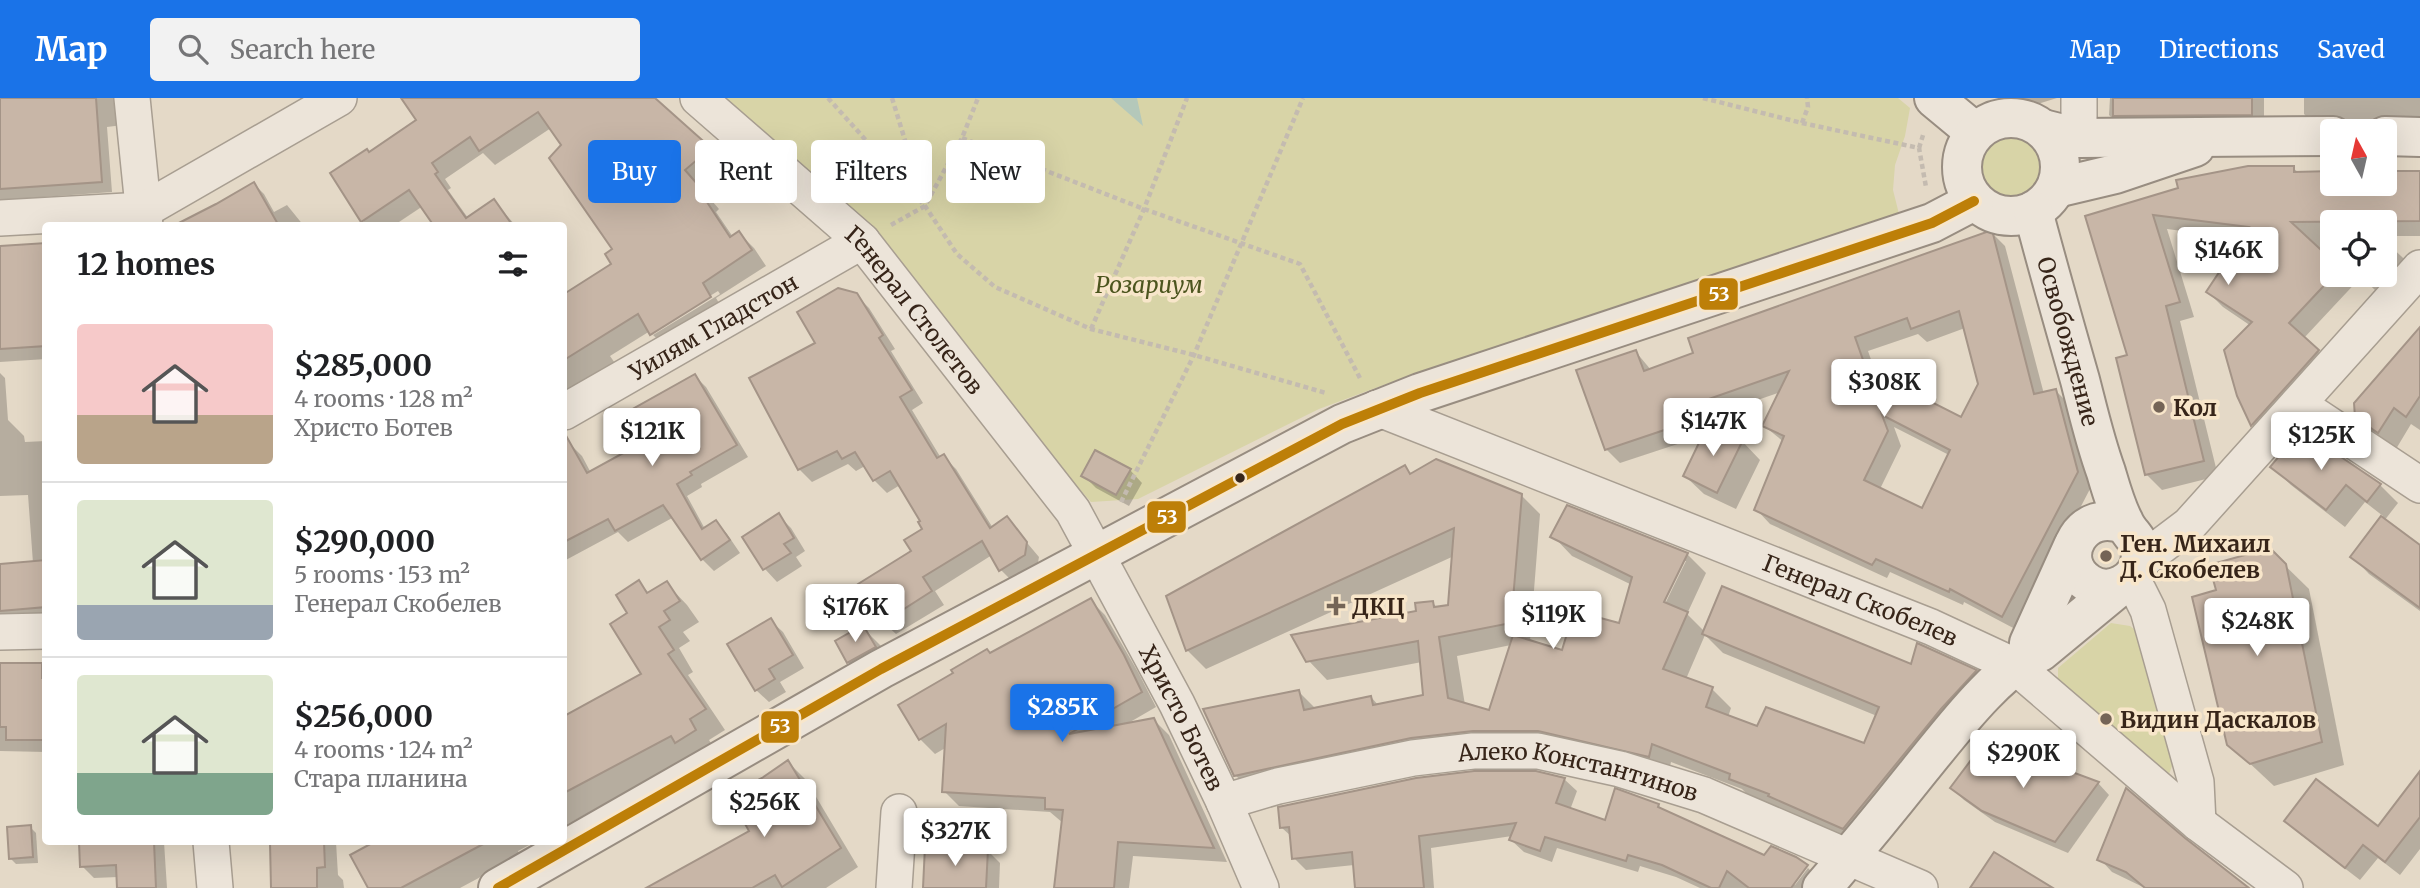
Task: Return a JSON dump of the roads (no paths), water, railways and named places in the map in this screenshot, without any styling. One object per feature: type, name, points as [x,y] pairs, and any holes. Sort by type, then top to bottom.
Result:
[{"type":"main road","points":[[1934,98],[1975,132]]},
{"type":"main road","points":[[2044,200],[2060,173],[2060,157],[2054,141],[2043,129],[2016,117],[1987,123],[1975,132],[1961,159],[1961,174],[1974,201],[1987,211],[2002,216],[2018,216],[2044,200],[2229,136]]},
{"type":"main road","points":[[2043,129],[2079,138],[2320,136]]},
{"type":"main road","points":[[2398,136],[2420,136]]},
{"type":"main road","name":"Освобождение","points":[[2044,200],[2105,469],[2129,556]]},
{"type":"main road","points":[[498,888],[881,669],[1342,424],[1377,408],[1932,223],[1974,201]]},
{"type":"main road","points":[[2021,661],[2079,537],[2105,469]]},
{"type":"main road","points":[[2100,521],[2117,522],[2129,556],[2109,589],[2099,588],[2080,577],[2075,568],[2079,537],[2100,521]]},
{"type":"main road","points":[[1822,888],[1974,704],[2021,661],[2040,652],[2129,556]]},
{"type":"street","points":[[132,98],[145,218]]},
{"type":"street","points":[[0,218],[145,218],[339,98]]},
{"type":"street","name":"Генерал Столетов","points":[[698,98],[862,241],[1073,511],[1096,553]]},
{"type":"street","points":[[2079,98],[2079,138]]},
{"type":"street","name":"Уилям Гладстон","points":[[567,410],[862,241]]},
{"type":"street","points":[[2198,823],[2196,782],[2148,610],[2129,556],[2189,525],[2420,268]]},
{"type":"street","points":[[2298,404],[2420,485]]},
{"type":"street","name":"Генерал Скобелев","points":[[1377,408],[2021,661],[2198,823],[2285,888]]},
{"type":"street","name":"Христо Ботев","points":[[1096,553],[1177,704],[1261,888]]},
{"type":"street","points":[[0,632],[42,631]]},
{"type":"street","name":"Алеко Константинов","points":[[1224,802],[1278,786],[1413,758],[1474,751],[1538,751],[1620,769],[1704,795],[1920,888]]},
{"type":"street","points":[[894,888],[899,812]]},
{"type":"street","points":[[211,845],[215,888]]},
{"type":"place","name":"Кол","points":[[2159,407]]},
{"type":"place","name":"Ген. Михаил Д. Скобелев","points":[[2106,556]]},
{"type":"place","name":"ДКЦ","points":[[1336,606]]},
{"type":"place","name":"Видин Даскалов","points":[[2106,719]]},
{"type":"park label","name":"Розариум","points":[[1149,284]]}]
